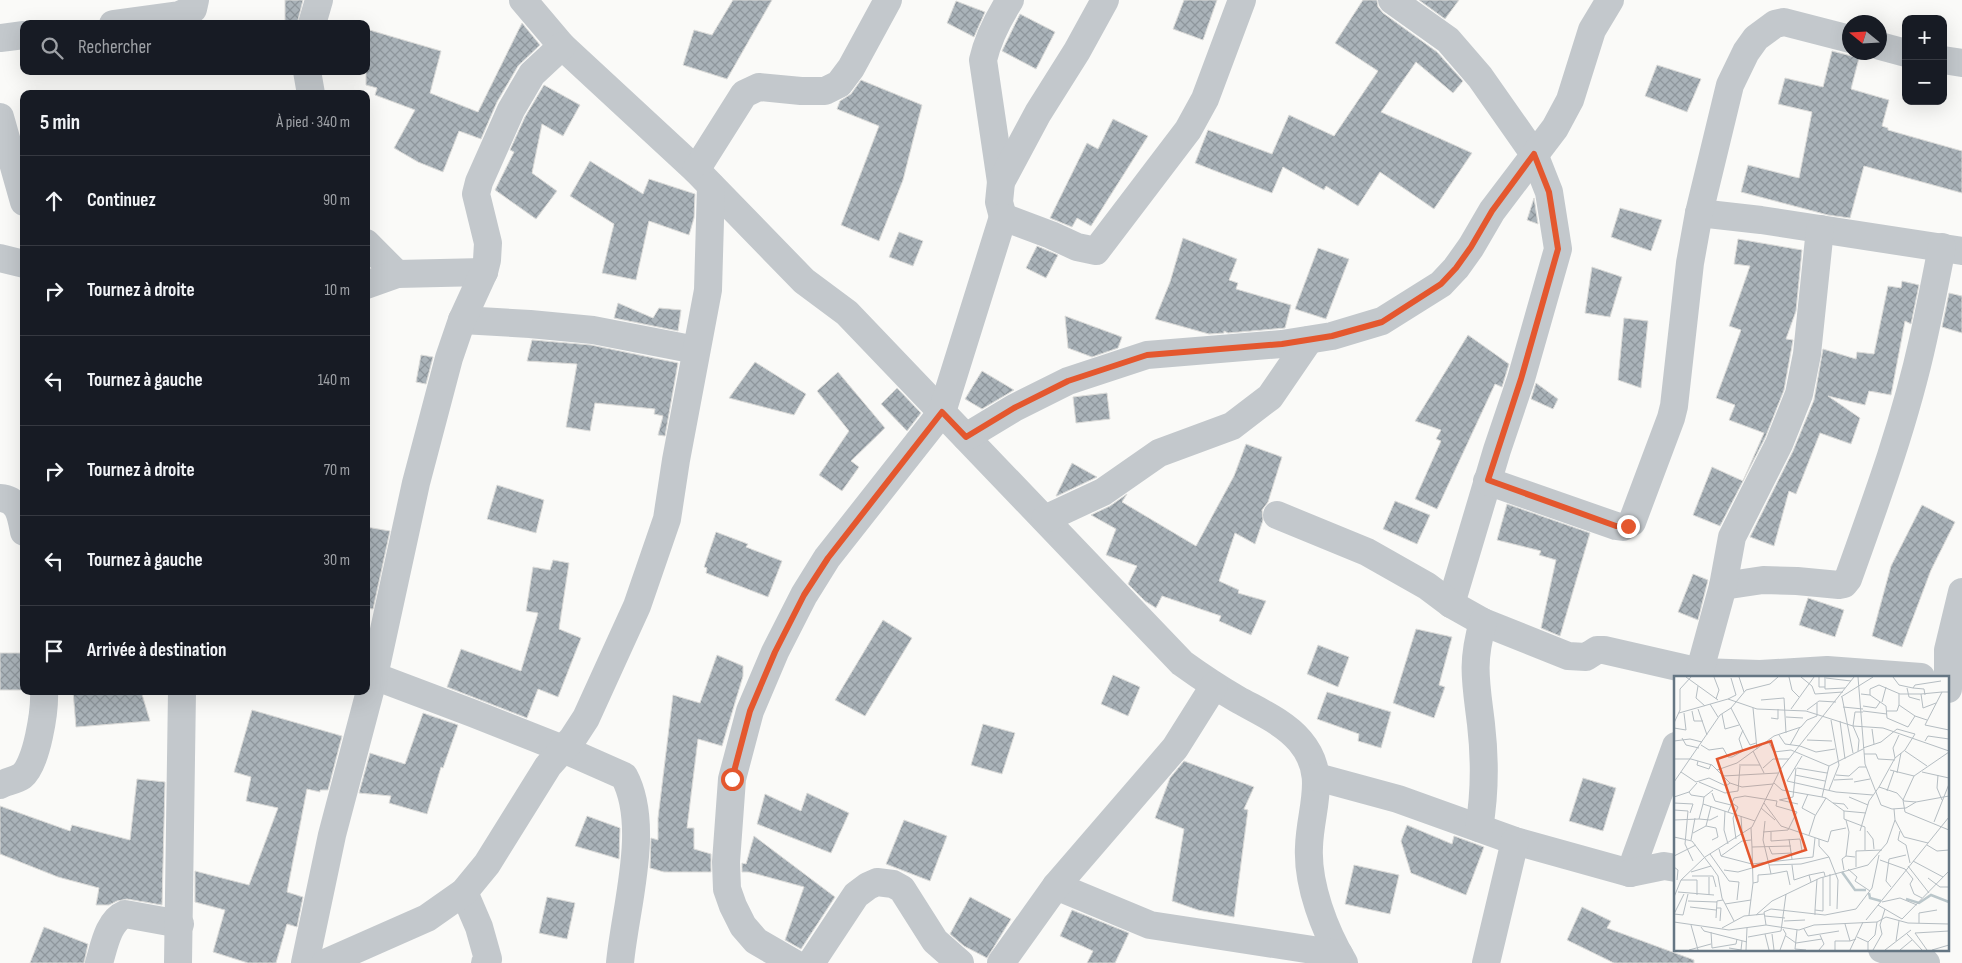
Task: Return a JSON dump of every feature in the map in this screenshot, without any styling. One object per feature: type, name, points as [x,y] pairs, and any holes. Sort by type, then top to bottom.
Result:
[{"type":"street","points":[[142,20],[179,15],[193,9],[195,0]]},
{"type":"street","points":[[313,20],[319,0]]},
{"type":"street","points":[[523,0],[562,46],[704,178],[804,281],[847,313],[1182,663],[1214,686],[1286,728],[1300,741],[1310,756],[1317,777],[1317,794],[1309,847],[1311,876],[1325,926],[1341,958]]},
{"type":"street","points":[[325,963],[427,918],[464,892],[487,864],[548,766],[586,718],[637,606],[668,519],[708,290],[704,178],[744,94],[759,87],[825,91],[839,84],[888,0]]},
{"type":"street","points":[[794,963],[756,941],[743,926],[727,888],[726,862],[734,770],[750,711],[775,652],[804,595],[828,558],[942,412],[1003,218],[999,202],[1001,182],[983,60],[985,48],[996,22],[1010,0]]},
{"type":"street","points":[[1001,182],[1038,113],[1077,51],[1105,0]]},
{"type":"street","points":[[1003,218],[1051,235],[1077,247],[1096,251],[1188,130],[1205,99],[1242,0]]},
{"type":"street","points":[[1392,0],[1448,40],[1480,77],[1534,154],[1549,192],[1558,249],[1521,379],[1488,480],[1451,604]]},
{"type":"street","points":[[966,437],[1014,408],[1068,381],[1147,355],[1309,340],[1332,336],[1382,322],[1441,284],[1466,254],[1492,211],[1555,128],[1570,100],[1592,30],[1610,0]]},
{"type":"street","points":[[1488,480],[1616,526],[1623,527],[1632,522],[1674,406],[1690,263],[1699,213],[1730,85],[1746,52],[1756,38],[1775,24],[1784,22],[1842,37]]},
{"type":"street","points":[[0,38],[20,36]]},
{"type":"street","points":[[562,46],[532,74],[511,110],[476,194],[488,243],[487,260],[484,272],[462,320],[449,358],[416,483],[370,675],[563,749],[624,776],[630,785],[634,802],[635,854],[620,963]]},
{"type":"street","points":[[1887,48],[1902,52]]},
{"type":"street","points":[[1947,61],[1962,63]]},
{"type":"street","points":[[308,75],[310,90]]},
{"type":"street","points":[[0,117],[20,187]]},
{"type":"street","points":[[1699,213],[1952,249],[1874,506],[1848,579],[1844,584],[1839,585],[1763,580],[1723,586]]},
{"type":"street","points":[[1699,674],[1723,586],[1732,537],[1779,444],[1799,394],[1807,354],[1820,229]]},
{"type":"street","points":[[370,247],[396,274]]},
{"type":"street","points":[[0,258],[20,263]]},
{"type":"street","points":[[370,284],[396,274],[484,272]]},
{"type":"street","points":[[462,320],[593,330],[696,350]]},
{"type":"street","points":[[1045,519],[1103,492],[1159,453],[1232,426],[1251,414],[1270,398],[1309,340]]},
{"type":"street","points":[[0,498],[10,500],[16,505],[20,518]]},
{"type":"street","points":[[1277,515],[1367,552],[1427,586],[1451,604],[1484,622],[1568,656],[1586,657],[1596,650],[1604,650],[1699,674],[1760,674],[1826,670],[1907,676]]},
{"type":"street","points":[[1949,676],[1948,650],[1962,592]]},
{"type":"street","points":[[1479,828],[1484,801],[1484,784],[1481,726],[1475,688],[1475,656],[1484,622]]},
{"type":"street","points":[[1001,963],[1056,886],[1175,748],[1214,686]]},
{"type":"street","points":[[0,785],[22,776],[28,767],[40,730],[44,695]]},
{"type":"street","points":[[178,963],[182,695]]},
{"type":"street","points":[[305,963],[332,835],[365,695]]},
{"type":"street","points":[[1630,873],[1674,752]]},
{"type":"street","points":[[1317,777],[1398,799],[1515,841],[1630,873],[1664,866],[1674,868]]},
{"type":"street","points":[[1486,963],[1515,841]]},
{"type":"street","points":[[811,963],[856,895],[868,886],[878,882],[893,884],[902,889],[935,941],[960,963]]},
{"type":"street","points":[[1056,886],[1150,925],[1341,958]]},
{"type":"street","points":[[464,892],[479,926],[488,962]]},
{"type":"street","points":[[99,963],[113,922],[119,916],[125,914],[180,924]]},
{"type":"street","points":[[1885,950],[1913,958]]},
{"type":"building","points":[[285,0],[303,0],[298,20],[285,20]]},
{"type":"building","points":[[733,0],[772,0],[727,79],[683,65],[694,30],[712,35]]},
{"type":"building","points":[[1184,0],[1217,0],[1203,40],[1173,29]]},
{"type":"building","points":[[1363,0],[1377,0],[1378,7],[1383,13],[1437,52],[1463,81],[1453,93],[1416,62],[1381,112],[1472,153],[1434,209],[1380,172],[1358,206],[1326,186],[1324,190],[1283,167],[1272,193],[1195,163],[1208,130],[1272,154],[1289,115],[1334,136],[1378,71],[1335,43]]},
{"type":"building","points":[[1419,0],[1459,0],[1445,19]]},
{"type":"building","points":[[956,1],[985,12],[974,37],[947,23]]},
{"type":"building","points":[[1020,14],[1055,32],[1036,69],[1002,51]]},
{"type":"building","points":[[522,23],[540,45],[518,66],[497,102],[481,139],[459,131],[443,172],[418,162],[394,148],[415,110],[375,95],[377,88],[366,85],[366,75],[370,75],[370,30],[441,51],[430,93],[478,112]]},
{"type":"building","points":[[1832,51],[1842,54],[1842,60],[1858,60],[1851,89],[1889,100],[1882,126],[1888,128],[1888,130],[1962,151],[1962,193],[1864,166],[1850,218],[1828,215],[1741,192],[1748,165],[1799,178],[1812,112],[1778,104],[1785,78],[1823,87]]},
{"type":"building","points":[[1657,65],[1701,79],[1687,112],[1645,96]]},
{"type":"building","points":[[861,80],[922,105],[903,180],[879,241],[841,225],[879,126],[837,109],[840,101],[851,94]]},
{"type":"building","points":[[544,85],[580,105],[563,136],[542,124],[532,173],[557,191],[536,219],[495,190],[514,152],[510,150],[525,117]]},
{"type":"building","points":[[1113,119],[1148,136],[1091,226],[1077,218],[1072,227],[1050,218],[1087,143],[1098,149]]},
{"type":"building","points":[[590,161],[643,194],[649,179],[695,194],[694,218],[689,235],[649,221],[636,280],[602,273],[614,224],[570,196]]},
{"type":"building","points":[[1534,198],[1538,224],[1527,220]]},
{"type":"building","points":[[1620,208],[1662,220],[1651,251],[1611,237]]},
{"type":"building","points":[[899,232],[923,241],[913,266],[889,257]]},
{"type":"building","points":[[1183,238],[1237,259],[1229,280],[1238,283],[1236,289],[1291,305],[1285,328],[1228,333],[1224,331],[1224,333],[1209,334],[1155,319],[1170,282]]},
{"type":"building","points":[[1738,239],[1802,250],[1796,311],[1786,339],[1793,340],[1784,390],[1765,438],[1720,526],[1693,515],[1712,467],[1743,481],[1764,433],[1729,420],[1735,405],[1716,398],[1741,330],[1729,326],[1750,266],[1734,264]]},
{"type":"building","points":[[1037,246],[1058,255],[1046,278],[1026,268]]},
{"type":"building","points":[[1318,248],[1349,259],[1326,319],[1295,309]]},
{"type":"building","points":[[1592,267],[1622,277],[1610,317],[1585,313]]},
{"type":"building","points":[[1902,281],[1919,285],[1911,324],[1905,321],[1891,395],[1869,391],[1865,405],[1828,396],[1860,418],[1851,444],[1820,433],[1796,494],[1789,491],[1774,546],[1750,537],[1793,451],[1814,400],[1823,349],[1856,359],[1857,352],[1874,354],[1888,286],[1901,288]]},
{"type":"building","points":[[1949,293],[1962,296],[1962,333],[1942,327]]},
{"type":"building","points":[[618,303],[653,318],[659,308],[681,310],[678,331],[614,318]]},
{"type":"building","points":[[1065,316],[1122,337],[1118,348],[1092,357],[1068,348]]},
{"type":"building","points":[[1624,318],[1648,321],[1641,388],[1618,380]]},
{"type":"building","points":[[1468,335],[1509,364],[1502,387],[1495,384],[1437,509],[1415,499],[1441,441],[1436,439],[1441,430],[1415,421]]},
{"type":"building","points":[[532,340],[591,345],[678,363],[665,436],[658,435],[663,416],[654,414],[655,409],[595,403],[590,431],[566,427],[577,364],[527,361]]},
{"type":"building","points":[[421,355],[433,357],[426,384],[416,382]]},
{"type":"building","points":[[755,362],[806,394],[794,415],[729,398]]},
{"type":"building","points":[[982,371],[1014,390],[982,409],[965,399]]},
{"type":"building","points":[[838,372],[885,428],[851,461],[859,467],[842,491],[819,475],[849,431],[817,391]]},
{"type":"building","points":[[1536,383],[1558,399],[1553,409],[1531,399]]},
{"type":"building","points":[[897,388],[921,413],[907,431],[881,404]]},
{"type":"building","points":[[1107,393],[1110,419],[1076,423],[1073,397]]},
{"type":"building","points":[[1246,444],[1282,457],[1268,502],[1262,510],[1263,520],[1255,544],[1235,533],[1219,581],[1239,590],[1238,593],[1266,601],[1251,635],[1219,621],[1221,616],[1162,596],[1156,608],[1145,601],[1128,584],[1137,566],[1106,555],[1116,529],[1091,515],[1110,506],[1127,494],[1122,502],[1196,546],[1234,476]]},
{"type":"building","points":[[1072,463],[1097,477],[1056,496]]},
{"type":"building","points":[[497,485],[544,500],[536,533],[487,519]]},
{"type":"building","points":[[1395,501],[1430,515],[1417,544],[1383,529]]},
{"type":"building","points":[[1507,504],[1590,533],[1560,636],[1541,628],[1556,560],[1539,555],[1541,551],[1497,540]]},
{"type":"building","points":[[1922,505],[1955,522],[1931,570],[1902,647],[1872,636],[1891,566]]},
{"type":"building","points":[[370,528],[390,531],[373,609],[370,609]]},
{"type":"building","points":[[716,532],[748,544],[746,547],[782,561],[768,597],[706,573],[707,568],[704,567]]},
{"type":"building","points":[[553,560],[569,563],[559,629],[581,638],[558,697],[538,689],[527,718],[447,687],[461,649],[521,671],[538,613],[526,611],[533,567],[550,570]]},
{"type":"building","points":[[1693,574],[1708,580],[1698,620],[1678,612]]},
{"type":"building","points":[[1808,598],[1844,610],[1835,637],[1799,625]]},
{"type":"building","points":[[883,620],[912,638],[865,716],[835,700]]},
{"type":"building","points":[[1416,629],[1452,637],[1439,685],[1445,687],[1434,718],[1393,703]]},
{"type":"building","points":[[1318,645],[1349,657],[1338,687],[1307,674]]},
{"type":"building","points":[[0,653],[20,653],[20,690],[0,690]]},
{"type":"building","points":[[717,655],[743,666],[743,676],[722,746],[698,739],[687,828],[694,828],[694,849],[711,854],[711,872],[664,872],[650,868],[651,838],[658,840],[658,818],[673,695],[700,703]]},
{"type":"building","points":[[1113,675],[1140,687],[1128,716],[1101,704]]},
{"type":"building","points":[[1327,692],[1391,712],[1381,748],[1358,741],[1359,734],[1317,719]]},
{"type":"building","points":[[73,695],[142,695],[150,721],[76,727]]},
{"type":"building","points":[[252,710],[342,736],[328,790],[320,790],[320,792],[307,789],[287,892],[303,897],[297,927],[287,924],[276,963],[248,963],[213,952],[225,910],[195,902],[195,871],[249,885],[278,808],[246,801],[251,777],[234,772]]},
{"type":"building","points":[[423,713],[458,725],[443,768],[441,767],[427,814],[389,803],[391,796],[359,793],[370,753],[405,764]]},
{"type":"building","points":[[983,724],[1015,733],[1002,774],[971,765]]},
{"type":"building","points":[[1184,761],[1254,787],[1244,809],[1248,810],[1234,917],[1198,910],[1172,901],[1184,829],[1155,818],[1170,778]]},
{"type":"building","points":[[1583,778],[1616,788],[1603,831],[1569,821]]},
{"type":"building","points":[[137,779],[165,782],[162,905],[127,899],[109,905],[96,905],[99,888],[58,877],[0,854],[0,806],[70,831],[72,825],[130,840]]},
{"type":"building","points":[[807,793],[849,813],[831,853],[757,824],[765,794],[801,811]]},
{"type":"building","points":[[587,816],[620,828],[619,859],[575,846]]},
{"type":"building","points":[[904,820],[947,836],[930,881],[886,864]]},
{"type":"building","points":[[1407,825],[1452,844],[1454,836],[1484,847],[1466,895],[1411,873],[1401,841]]},
{"type":"building","points":[[754,836],[835,897],[801,949],[785,940],[804,887],[749,872],[742,872],[742,863],[746,864]]},
{"type":"building","points":[[1354,865],[1399,875],[1390,914],[1345,904]]},
{"type":"building","points":[[547,897],[575,903],[567,939],[539,933]]},
{"type":"building","points":[[970,897],[1011,919],[987,958],[964,946],[950,934]]},
{"type":"building","points":[[1582,907],[1611,921],[1607,928],[1694,960],[1694,963],[1614,963],[1567,940]]},
{"type":"building","points":[[1072,910],[1129,933],[1115,963],[1087,963],[1093,951],[1060,936]]},
{"type":"building","points":[[44,927],[88,944],[84,963],[30,963]]},
{"type":"route","points":[[732,779],[750,711],[775,652],[804,595],[828,558],[942,412],[966,437],[1014,408],[1068,381],[1147,355],[1282,344],[1332,336],[1382,322],[1441,284],[1456,268],[1492,211],[1534,154],[1549,192],[1558,249],[1521,379],[1488,480],[1616,526],[1628,526]]}]
